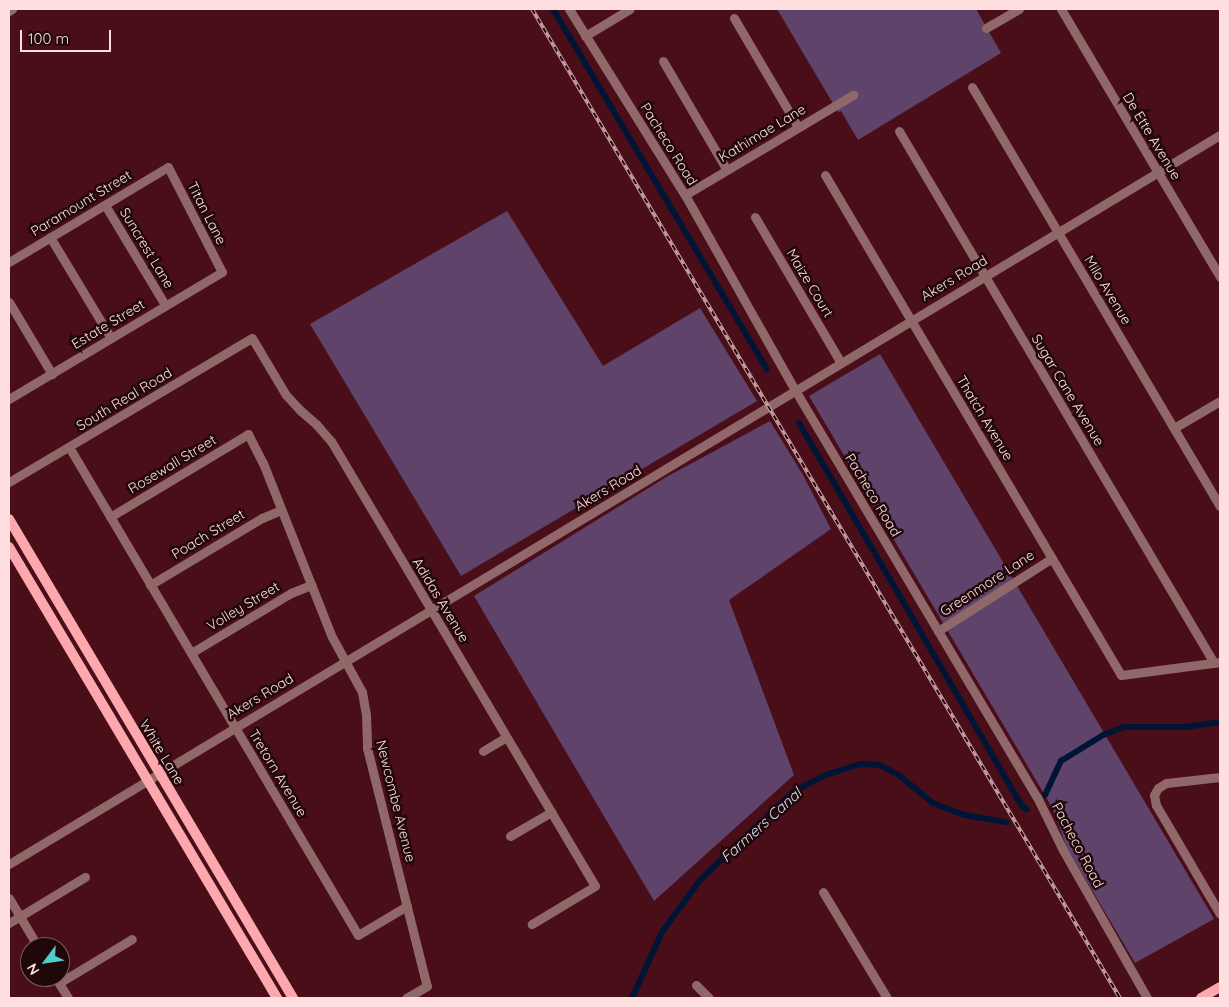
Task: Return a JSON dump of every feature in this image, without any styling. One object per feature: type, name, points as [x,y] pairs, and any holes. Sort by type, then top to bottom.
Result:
[{"type":"main road","name":"White Lane","points":[[9,520],[293,998]]},
{"type":"main road","points":[[9,525],[22,542]]},
{"type":"main road","name":"White Lane","points":[[9,546],[277,998]]},
{"type":"main road","points":[[1201,998],[1220,987]]},
{"type":"street","name":"Pacheco Road","points":[[569,9],[685,195],[795,390],[1037,797],[1063,850],[1147,998]]},
{"type":"street","points":[[585,36],[630,9]]},
{"type":"street","points":[[986,28],[1019,9]]},
{"type":"street","name":"De Ette Avenue","points":[[1061,9],[1220,277]]},
{"type":"street","points":[[734,18],[798,127]]},
{"type":"street","points":[[663,61],[727,170]]},
{"type":"street","name":"Milo Avenue","points":[[972,87],[1220,506]]},
{"type":"street","name":"Kathimae Lane","points":[[685,195],[853,95]]},
{"type":"street","name":"Sugar Cane Avenue","points":[[899,131],[1217,663]]},
{"type":"street","name":"Akers Road","points":[[9,864],[430,609],[630,492],[841,362],[1220,135]]},
{"type":"street","name":"Paramount Street","points":[[9,262],[168,167]]},
{"type":"street","name":"Titan Lane","points":[[168,167],[222,272]]},
{"type":"street","name":"Thatch Avenue","points":[[825,175],[1121,675],[1217,663]]},
{"type":"street","name":"Suncrest Lane","points":[[105,205],[165,305]]},
{"type":"street","name":"Maize Court","points":[[755,217],[841,362]]},
{"type":"street","points":[[50,237],[111,338]]},
{"type":"street","name":"Estate Street","points":[[9,400],[222,272]]},
{"type":"street","points":[[9,302],[52,374]]},
{"type":"street","name":"South Real Road","points":[[9,482],[252,338]]},
{"type":"street","name":"Adidas Avenue","points":[[252,338],[286,395],[331,441],[595,886],[532,924]]},
{"type":"street","points":[[1174,428],[1220,401]]},
{"type":"street","name":"Newcombe Avenue","points":[[248,434],[263,463],[332,638],[357,681],[363,698],[368,748],[427,986],[406,998]]},
{"type":"street","name":"Rosewall Street","points":[[110,517],[248,434]]},
{"type":"street","name":"Tretorn Avenue","points":[[69,447],[358,935],[407,906]]},
{"type":"street","name":"Poach Street","points":[[150,585],[262,518],[282,510]]},
{"type":"street","name":"Greenmore Lane","points":[[938,631],[1052,558]]},
{"type":"street","name":"Volley Street","points":[[191,653],[291,593],[311,584]]},
{"type":"street","points":[[484,751],[506,737]]},
{"type":"street","points":[[1220,777],[1166,783],[1155,791],[1156,805],[1220,914]]},
{"type":"street","points":[[510,836],[551,812]]},
{"type":"street","points":[[9,923],[85,877]]},
{"type":"street","points":[[823,892],[887,998]]},
{"type":"street","points":[[9,898],[32,937]]},
{"type":"street","points":[[70,973],[132,939]]},
{"type":"street","points":[[696,985],[709,998]]},
{"type":"street","points":[[61,987],[68,998]]},
{"type":"shaded area","points":[[777,9],[976,9],[1001,53],[858,140],[841,111],[838,112]]},
{"type":"shaded area","points":[[507,211],[603,366],[700,308],[757,401],[461,576],[310,324]]},
{"type":"shaded area","points":[[880,354],[1214,919],[1135,963],[1066,846],[1053,809],[809,396]]},
{"type":"shaded area","points":[[770,421],[803,475],[831,529],[729,600],[794,775],[654,901],[474,596],[668,476]]},
{"type":"waterway","points":[[553,9],[767,369]]},
{"type":"waterway","points":[[799,423],[1022,806],[1027,810]]},
{"type":"waterway","name":"Farmers Canal","points":[[1045,795],[1061,761],[1103,735],[1124,727],[1185,727],[1220,722]]},
{"type":"waterway","name":"Farmers Canal","points":[[632,998],[662,932],[701,879],[794,791],[826,775],[859,764],[880,765],[900,776],[933,803],[964,815],[1006,822]]},
{"type":"railway","points":[[532,9],[1120,998]]}]
